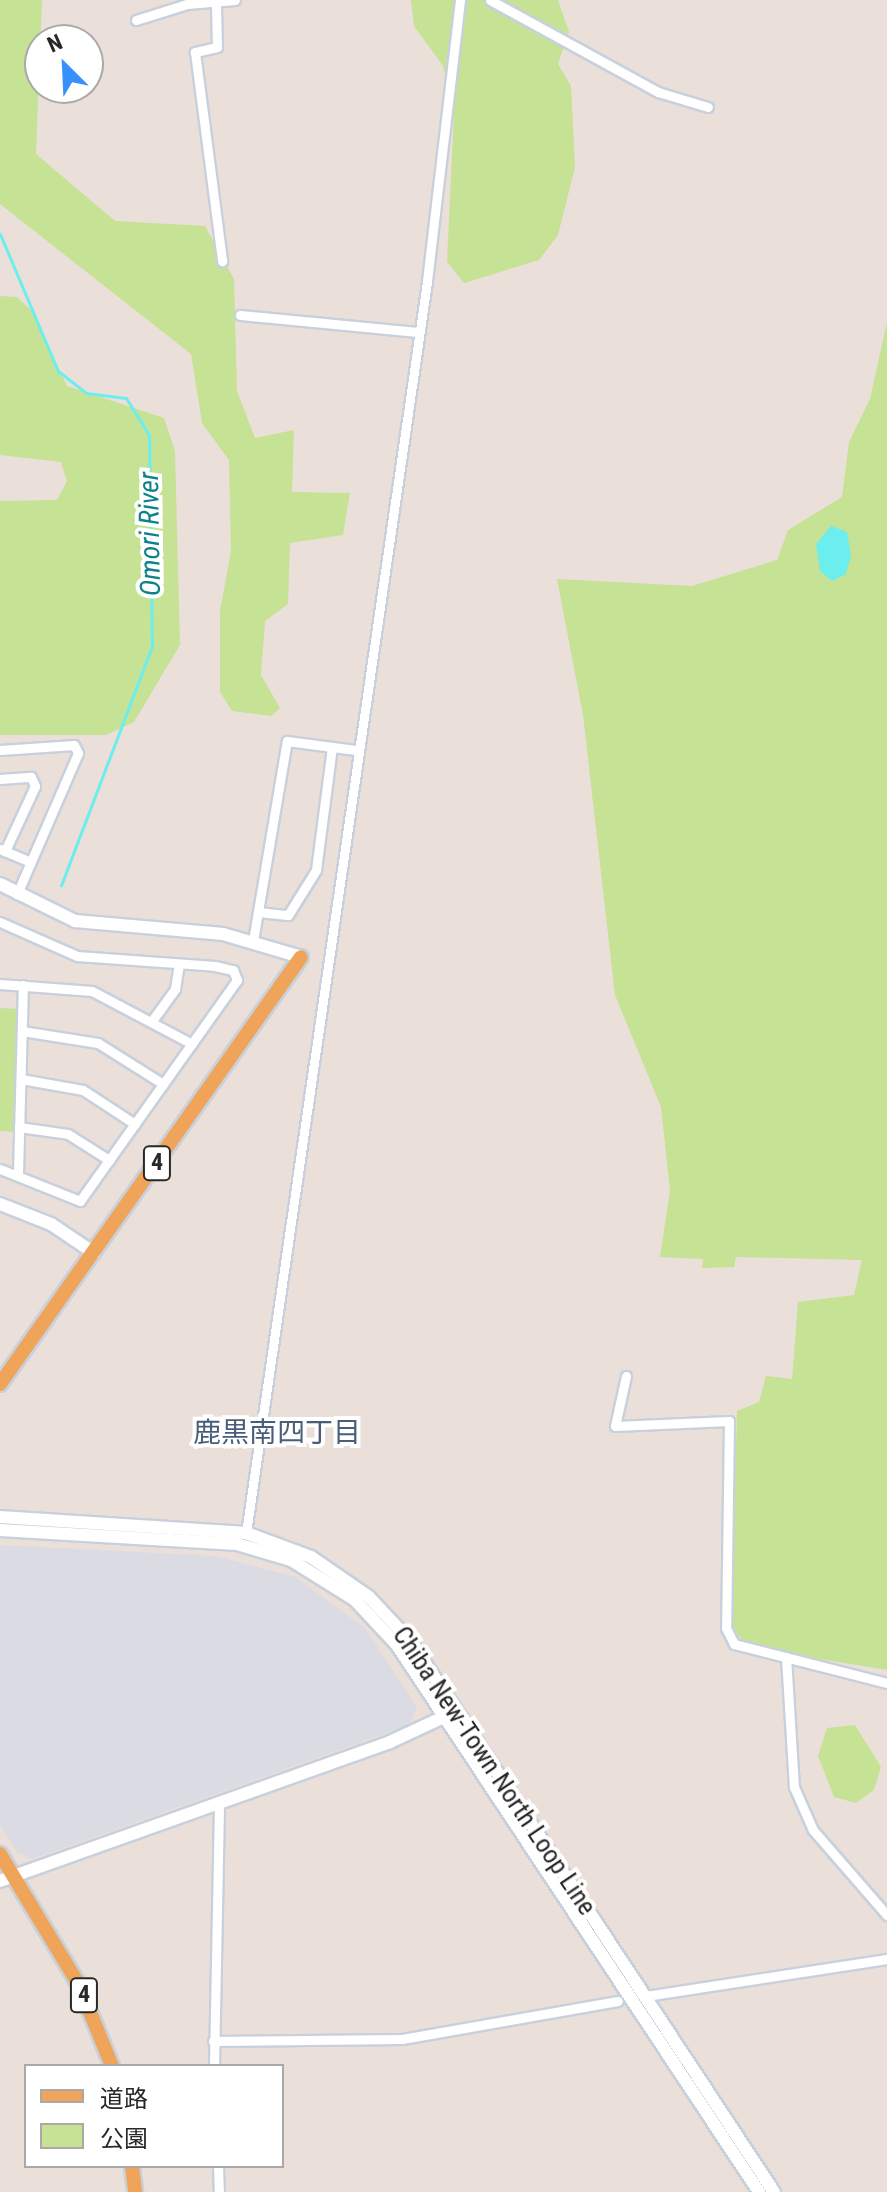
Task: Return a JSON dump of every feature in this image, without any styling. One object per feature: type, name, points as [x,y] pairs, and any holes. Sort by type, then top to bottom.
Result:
[{"type":"main road","points":[[0,884],[89,924],[253,941],[301,957]]},
{"type":"main road","name":"4","points":[[0,1384],[301,957]]},
{"type":"main road","points":[[0,1204],[51,1224],[94,1253]]},
{"type":"main road","name":"Chiba New-Town North Loop Line","points":[[0,1517],[246,1533],[311,1557],[360,1589],[399,1626],[450,1714],[759,2192]]},
{"type":"main road","name":"Chiba New-Town North Loop Line","points":[[0,1530],[207,1539],[291,1560],[370,1614],[450,1714],[645,1996],[774,2192]]},
{"type":"main road","points":[[7,1878],[450,1714]]},
{"type":"main road","name":"4","points":[[0,1854],[7,1878],[79,1985],[111,2064]]},
{"type":"main road","points":[[132,2168],[135,2192]]},
{"type":"street","points":[[136,20],[201,3],[216,7],[235,0]]},
{"type":"street","points":[[246,1533],[355,750],[418,332],[460,0]]},
{"type":"street","points":[[490,0],[658,92],[708,107]]},
{"type":"street","points":[[216,7],[217,47],[195,52],[222,261]]},
{"type":"street","points":[[240,315],[418,332]]},
{"type":"street","points":[[253,941],[287,741],[355,750]]},
{"type":"street","points":[[0,750],[74,745],[78,753],[17,894]]},
{"type":"street","points":[[258,912],[288,915],[316,870],[332,747]]},
{"type":"street","points":[[0,779],[31,777],[35,786],[3,850],[30,862]]},
{"type":"street","points":[[0,922],[77,956],[233,970],[237,980],[80,1201],[18,1173],[0,1169]]},
{"type":"street","points":[[154,1018],[175,989],[179,964]]},
{"type":"street","points":[[0,984],[92,991],[154,1018],[192,1044]]},
{"type":"street","points":[[18,1173],[23,985]]},
{"type":"street","points":[[22,1031],[98,1043],[163,1084]]},
{"type":"street","points":[[21,1079],[83,1090],[135,1124]]},
{"type":"street","points":[[19,1127],[68,1134],[109,1160]]},
{"type":"street","points":[[626,1376],[615,1426],[729,1421],[726,1628],[743,1651],[786,1657],[887,1683]]},
{"type":"street","points":[[786,1657],[794,1787],[813,1830],[887,1915]]},
{"type":"street","points":[[214,2064],[219,1801]]},
{"type":"street","points":[[645,1996],[887,1959]]},
{"type":"street","points":[[213,2041],[402,2039],[618,2001]]},
{"type":"street","points":[[218,2168],[219,2192]]},
{"type":"shaded area","points":[[0,1545],[216,1556],[295,1577],[365,1628],[417,1707],[409,1725],[32,1859],[17,1852],[0,1825]]},
{"type":"green space","points":[[0,0],[42,0],[41,24],[24,24],[24,104],[38,104],[36,154],[115,221],[205,226],[234,279],[237,391],[255,438],[294,430],[292,492],[350,493],[343,535],[290,543],[288,604],[265,621],[261,675],[280,708],[271,716],[232,711],[220,692],[220,611],[231,551],[229,460],[202,423],[191,354],[0,204]]},
{"type":"green space","points":[[411,0],[558,0],[569,32],[558,64],[571,86],[575,167],[558,235],[539,260],[464,283],[447,262],[454,112],[443,66],[414,26]]},
{"type":"green space","points":[[0,296],[17,297],[32,311],[67,386],[164,418],[175,451],[180,645],[134,722],[106,735],[0,735],[0,501],[57,500],[67,481],[61,462],[0,455]]},
{"type":"green space","points":[[887,322],[887,1670],[746,1647],[731,1624],[737,1411],[759,1402],[766,1376],[792,1379],[798,1302],[854,1295],[862,1260],[736,1257],[734,1267],[702,1268],[703,1259],[660,1257],[670,1191],[661,1107],[615,995],[583,715],[557,579],[692,586],[777,560],[788,530],[842,497],[849,442],[870,399]]},
{"type":"green space","points":[[0,1008],[18,1009],[14,1132],[0,1131]]},
{"type":"green space","points":[[855,1725],[881,1767],[874,1790],[856,1803],[834,1797],[818,1756],[827,1728]]},
{"type":"water","points":[[831,526],[847,532],[851,556],[846,574],[832,581],[820,571],[816,544]]},
{"type":"waterway","name":"Omori River","points":[[0,234],[58,371],[86,393],[126,398],[149,435],[152,646],[61,885]]},
{"type":"district","name":"鹿黒南四丁目","points":[[277,1433]]}]
